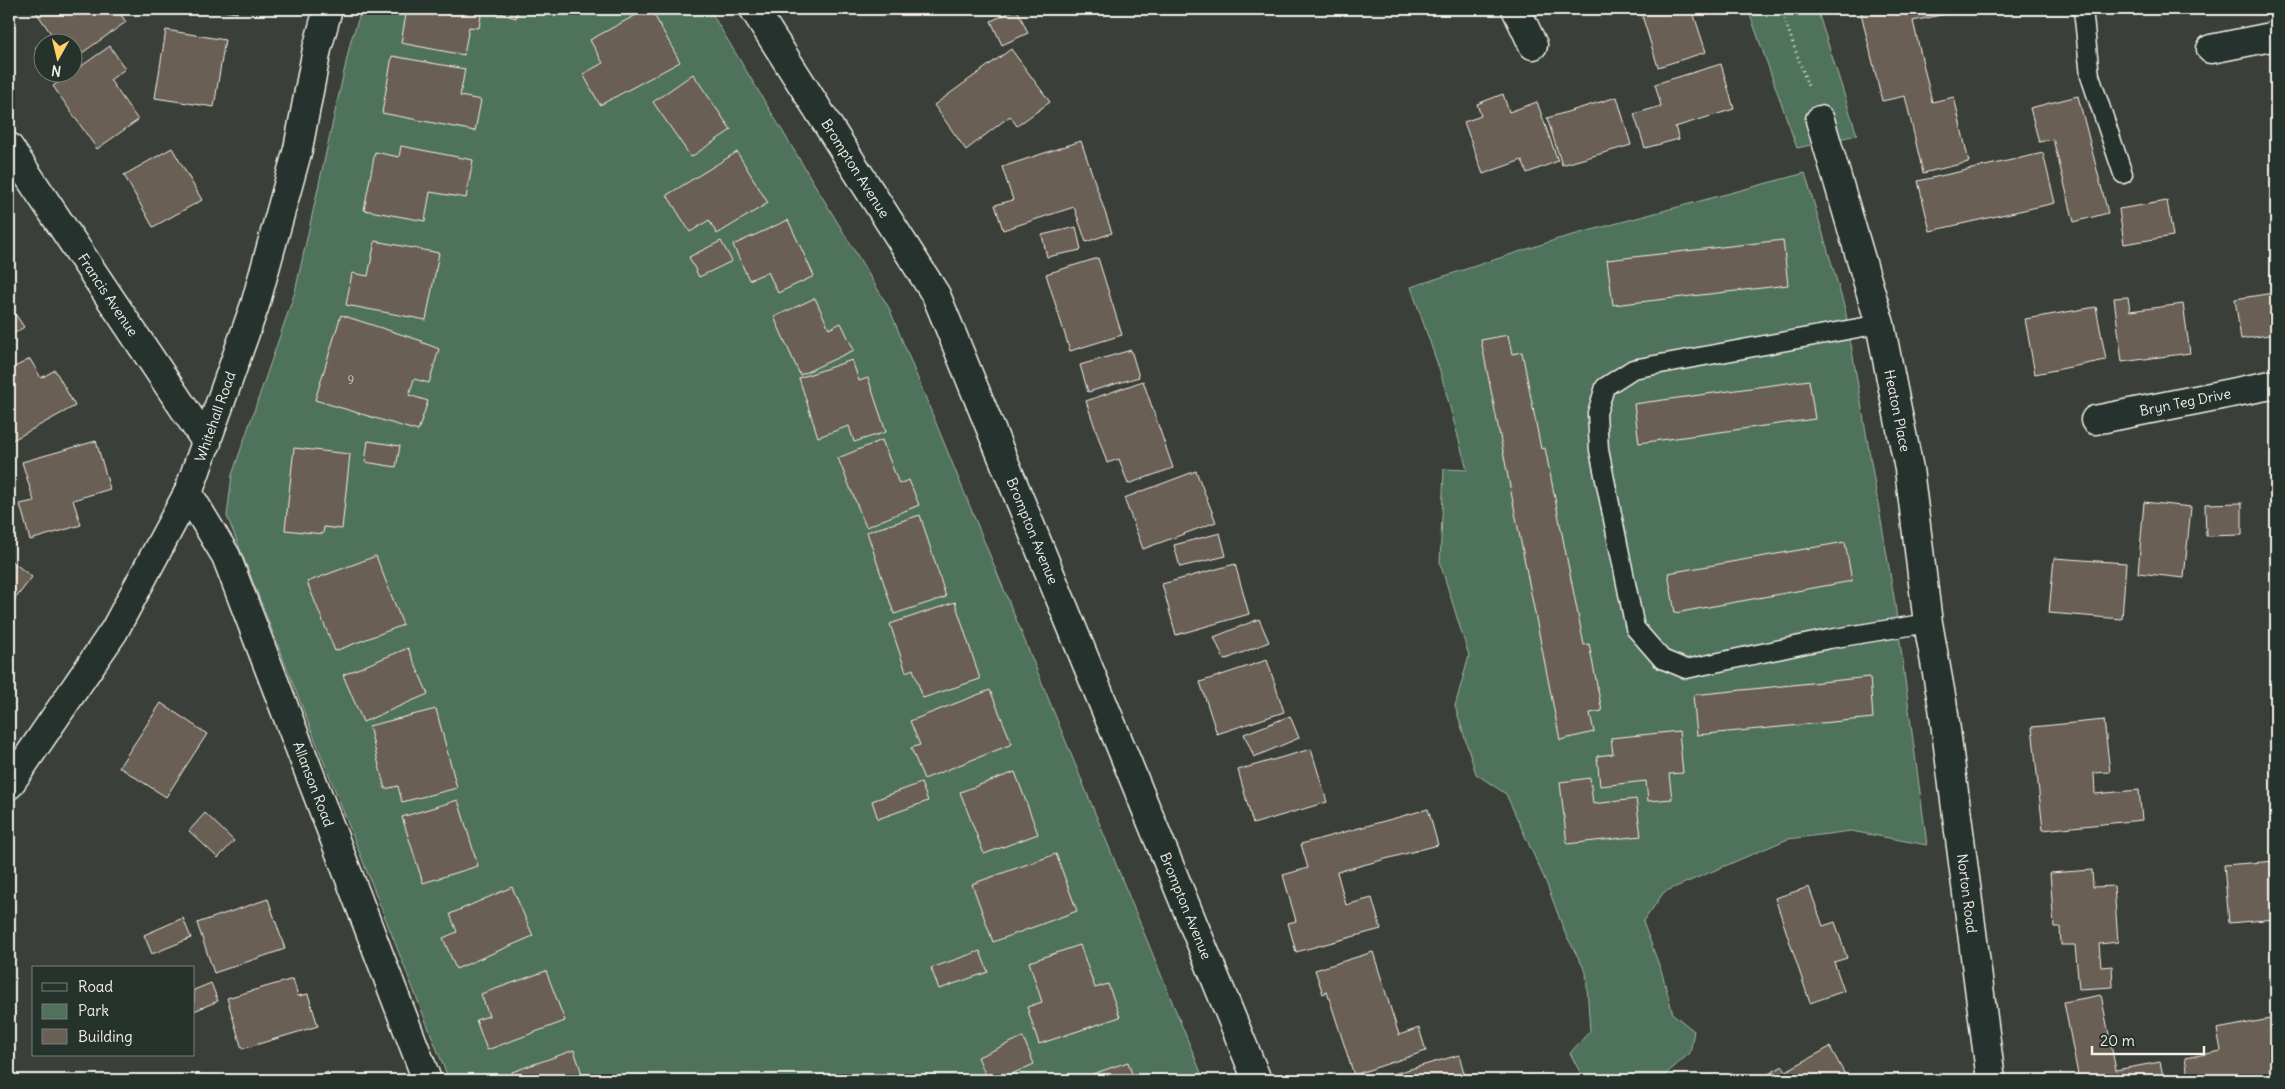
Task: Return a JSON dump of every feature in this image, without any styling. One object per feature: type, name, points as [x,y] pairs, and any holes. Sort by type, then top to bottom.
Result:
[{"type":"street","name":"Whitehall Road","points":[[9,785],[114,631],[188,493],[255,305],[298,149],[317,48],[328,9]]},
{"type":"street","name":"Brompton Avenue","points":[[754,9],[936,295],[1257,1080]]},
{"type":"street","points":[[1516,9],[1534,45]]},
{"type":"street","points":[[2211,49],[2276,36]]},
{"type":"street","name":"Heaton Place","points":[[1820,120],[1880,324],[1910,469],[1928,623],[1943,707]]},
{"type":"street","name":"Francis Avenue","points":[[9,147],[207,442]]},
{"type":"street","name":"Bryn Teg Drive","points":[[2094,420],[2276,384]]},
{"type":"street","name":"Allanson Road","points":[[188,493],[226,556],[427,1080]]},
{"type":"street","name":"Norton Road","points":[[1943,707],[1991,1080]]},
{"type":"lane","points":[[2083,9],[2090,76],[2124,174]]},
{"type":"lane","points":[[1880,324],[1633,369],[1605,388],[1597,413],[1599,450],[1635,628],[1662,659],[1686,669],[1829,639],[1928,623]]},
{"type":"path","points":[[1781,9],[1820,120]]},
{"type":"green space","points":[[362,9],[709,9],[889,308],[1204,1080],[449,1080],[227,516],[232,475],[295,292],[351,40]]},
{"type":"green space","points":[[1748,9],[1817,9],[1857,135],[1797,148]]},
{"type":"green space","points":[[1805,173],[1845,309],[1894,597],[1927,845],[1851,831],[1788,839],[1664,892],[1643,922],[1662,973],[1673,1014],[1694,1031],[1690,1053],[1659,1080],[1584,1080],[1570,1053],[1590,1031],[1586,972],[1565,933],[1546,882],[1506,794],[1476,774],[1455,706],[1469,656],[1440,563],[1444,469],[1467,470],[1441,374],[1411,287],[1558,239]]},
{"type":"building","points":[[34,9],[117,9],[126,22],[82,53],[82,32],[50,32]]},
{"type":"building","points":[[210,9],[238,9],[237,13]]},
{"type":"building","points":[[407,9],[482,9],[479,28],[469,27],[464,55],[401,43]]},
{"type":"building","points":[[486,9],[518,9],[516,18]]},
{"type":"building","points":[[647,9],[651,9],[680,62],[600,105],[583,74],[603,63],[590,40]]},
{"type":"building","points":[[1017,9],[1028,33],[1002,45],[991,21]]},
{"type":"building","points":[[1640,9],[1692,9],[1706,52],[1658,67]]},
{"type":"building","points":[[1860,9],[1968,9],[1913,21],[1932,102],[1954,97],[1969,162],[1923,173],[1905,96],[1882,101]]},
{"type":"building","points":[[1986,9],[2015,9],[1987,15]]},
{"type":"building","points":[[166,30],[225,40],[214,107],[155,98]]},
{"type":"building","points":[[110,46],[125,69],[110,80],[138,120],[97,149],[53,86],[59,82],[82,82],[82,66]]},
{"type":"building","points":[[1011,49],[1050,102],[1017,126],[1010,116],[966,150],[934,105]]},
{"type":"building","points":[[392,56],[465,69],[460,96],[481,100],[475,131],[382,113]]},
{"type":"building","points":[[1721,64],[1734,109],[1675,127],[1679,139],[1645,148],[1634,114],[1661,106],[1655,84]]},
{"type":"building","points":[[693,74],[731,130],[691,157],[653,102]]},
{"type":"building","points":[[1503,94],[1509,112],[1537,102],[1558,161],[1527,173],[1522,160],[1483,174],[1464,122],[1481,116],[1477,104]]},
{"type":"building","points":[[2078,96],[2108,213],[2074,222],[2053,139],[2039,142],[2030,108]]},
{"type":"building","points":[[1617,97],[1631,145],[1562,165],[1547,118]]},
{"type":"building","points":[[1081,141],[1112,233],[1086,242],[1074,207],[1003,230],[995,205],[1013,200],[1002,167]]},
{"type":"building","points":[[401,146],[473,160],[466,198],[430,192],[425,221],[364,210],[375,152],[399,157]]},
{"type":"building","points":[[172,148],[202,200],[153,227],[124,175]]},
{"type":"building","points":[[737,152],[768,203],[717,234],[709,220],[690,232],[667,195]]},
{"type":"building","points":[[2043,153],[2055,203],[1930,231],[1918,181]]},
{"type":"building","points":[[2167,201],[2173,236],[2124,244],[2119,209]]},
{"type":"building","points":[[788,220],[814,276],[778,293],[768,272],[749,280],[733,245]]},
{"type":"building","points":[[1076,227],[1081,250],[1047,257],[1042,235]]},
{"type":"building","points":[[1783,240],[1788,285],[1613,305],[1607,260]]},
{"type":"building","points":[[375,241],[439,253],[426,320],[346,305],[352,273],[368,276]]},
{"type":"building","points":[[721,241],[732,261],[699,277],[689,257]]},
{"type":"building","points":[[1098,258],[1122,335],[1070,351],[1046,274]]},
{"type":"building","points":[[2276,273],[2276,334],[2241,339],[2235,299],[2273,293],[2270,274]]},
{"type":"building","points":[[2128,297],[2130,311],[2183,304],[2190,353],[2122,362],[2114,298]]},
{"type":"building","points":[[815,298],[829,329],[841,323],[854,350],[800,375],[774,317]]},
{"type":"building","points":[[9,305],[24,327],[9,337]]},
{"type":"building","points":[[2096,307],[2106,360],[2035,374],[2025,319]]},
{"type":"building","points":[[341,315],[422,341],[439,349],[429,383],[414,379],[409,395],[428,401],[418,431],[315,400]]},
{"type":"building","points":[[1508,335],[1512,354],[1522,352],[1541,449],[1545,448],[1584,645],[1589,644],[1602,711],[1590,713],[1594,732],[1560,740],[1481,340]]},
{"type":"building","points":[[1131,350],[1139,377],[1088,392],[1080,365]]},
{"type":"building","points":[[30,359],[41,378],[55,370],[75,406],[9,442],[9,370]]},
{"type":"building","points":[[852,360],[859,381],[868,378],[886,432],[854,442],[849,426],[818,437],[799,378]]},
{"type":"building","points":[[1809,380],[1815,419],[1639,443],[1634,404]]},
{"type":"building","points":[[1143,381],[1173,468],[1128,484],[1119,459],[1107,463],[1086,401]]},
{"type":"building","points":[[882,440],[899,484],[909,480],[919,505],[866,527],[838,458]]},
{"type":"building","points":[[96,441],[110,489],[73,500],[81,525],[30,540],[20,504],[34,501],[22,462]]},
{"type":"building","points":[[368,441],[400,446],[396,467],[365,462]]},
{"type":"building","points":[[294,448],[350,454],[342,529],[324,527],[323,534],[285,530]]},
{"type":"building","points":[[1196,471],[1216,522],[1143,549],[1124,498]]},
{"type":"building","points":[[2144,502],[2191,507],[2184,578],[2138,573]]},
{"type":"building","points":[[2242,503],[2242,535],[2206,536],[2205,504]]},
{"type":"building","points":[[920,515],[946,597],[894,614],[867,532]]},
{"type":"building","points":[[1220,533],[1226,556],[1180,567],[1174,545]]},
{"type":"building","points":[[1845,542],[1852,581],[1675,613],[1668,573]]},
{"type":"building","points":[[376,556],[403,625],[335,651],[307,582]]},
{"type":"building","points":[[2054,558],[2126,563],[2122,619],[2049,613]]},
{"type":"building","points":[[9,559],[32,577],[9,607]]},
{"type":"building","points":[[1235,564],[1249,614],[1176,635],[1162,584]]},
{"type":"building","points":[[955,602],[980,679],[923,698],[913,669],[906,672],[890,624]]},
{"type":"building","points":[[1259,619],[1269,642],[1224,660],[1214,637]]},
{"type":"building","points":[[408,648],[428,694],[363,722],[343,675]]},
{"type":"building","points":[[1267,660],[1284,712],[1217,734],[1200,682]]},
{"type":"building","points":[[1870,677],[1873,718],[1697,735],[1693,695]]},
{"type":"building","points":[[990,690],[1012,744],[924,779],[911,748],[920,745],[910,721]]},
{"type":"building","points":[[161,703],[207,734],[166,797],[119,767]]},
{"type":"building","points":[[436,709],[457,788],[402,802],[398,786],[385,789],[369,726]]},
{"type":"building","points":[[1290,716],[1299,738],[1254,757],[1244,734]]},
{"type":"building","points":[[2104,720],[2110,772],[2094,773],[2095,794],[2139,790],[2142,820],[2043,830],[2032,727]]},
{"type":"building","points":[[1679,731],[1683,773],[1669,774],[1672,799],[1648,801],[1646,781],[1600,786],[1597,756],[1613,754],[1611,738]]},
{"type":"building","points":[[1311,749],[1327,802],[1253,824],[1238,770]]},
{"type":"building","points":[[1015,772],[1038,834],[984,854],[960,792]]},
{"type":"building","points":[[1590,778],[1593,804],[1636,799],[1641,836],[1567,844],[1560,782]]},
{"type":"building","points":[[921,783],[928,801],[878,819],[872,801]]},
{"type":"building","points":[[458,800],[478,866],[423,883],[402,817]]},
{"type":"building","points":[[1428,809],[1438,845],[1337,872],[1346,905],[1372,898],[1381,929],[1296,952],[1288,923],[1296,921],[1283,875],[1308,868],[1301,844]]},
{"type":"building","points":[[205,813],[234,841],[218,858],[189,831]]},
{"type":"building","points":[[1056,854],[1077,911],[993,942],[972,884]]},
{"type":"building","points":[[2276,861],[2276,919],[2229,923],[2224,865]]},
{"type":"building","points":[[2092,870],[2093,887],[2114,886],[2118,942],[2099,944],[2101,967],[2112,966],[2113,987],[2079,989],[2075,945],[2061,945],[2060,927],[2054,927],[2050,873]]},
{"type":"building","points":[[512,887],[533,936],[456,969],[443,938],[457,932],[450,914]]},
{"type":"building","points":[[1809,887],[1823,926],[1835,922],[1847,958],[1834,962],[1844,991],[1810,1003],[1775,898]]},
{"type":"building","points":[[268,899],[285,949],[214,973],[197,923]]},
{"type":"building","points":[[183,918],[191,938],[152,954],[144,935]]},
{"type":"building","points":[[1080,945],[1095,988],[1108,984],[1120,1017],[1039,1044],[1027,1007],[1042,1002],[1029,962]]},
{"type":"building","points":[[980,951],[988,972],[939,989],[931,968]]},
{"type":"building","points":[[1373,952],[1399,1035],[1419,1028],[1426,1051],[1354,1075],[1327,992],[1323,994],[1315,970]]},
{"type":"building","points":[[546,971],[565,1021],[487,1050],[476,1020],[489,1016],[481,994]]},
{"type":"building","points":[[293,979],[298,996],[308,994],[318,1026],[242,1049],[227,998]]},
{"type":"building","points":[[211,983],[218,1001],[195,1011],[195,990]]},
{"type":"building","points":[[2101,995],[2116,1070],[2160,1062],[2164,1080],[2079,1080],[2064,1002]]},
{"type":"building","points":[[2275,1018],[2276,1074],[2241,1080],[2189,1080],[2185,1058],[2221,1051],[2217,1029]]},
{"type":"building","points":[[1023,1037],[1034,1064],[998,1080],[988,1080],[978,1057]]},
{"type":"building","points":[[1830,1047],[1848,1080],[1757,1080],[1783,1066],[1786,1071]]},
{"type":"building","points":[[574,1050],[584,1080],[515,1080],[512,1072]]},
{"type":"building","points":[[1459,1055],[1466,1080],[1387,1080],[1386,1076]]},
{"type":"building","points":[[1128,1062],[1134,1080],[1075,1080]]},
{"type":"building","points":[[328,1072],[331,1080],[305,1080]]}]
